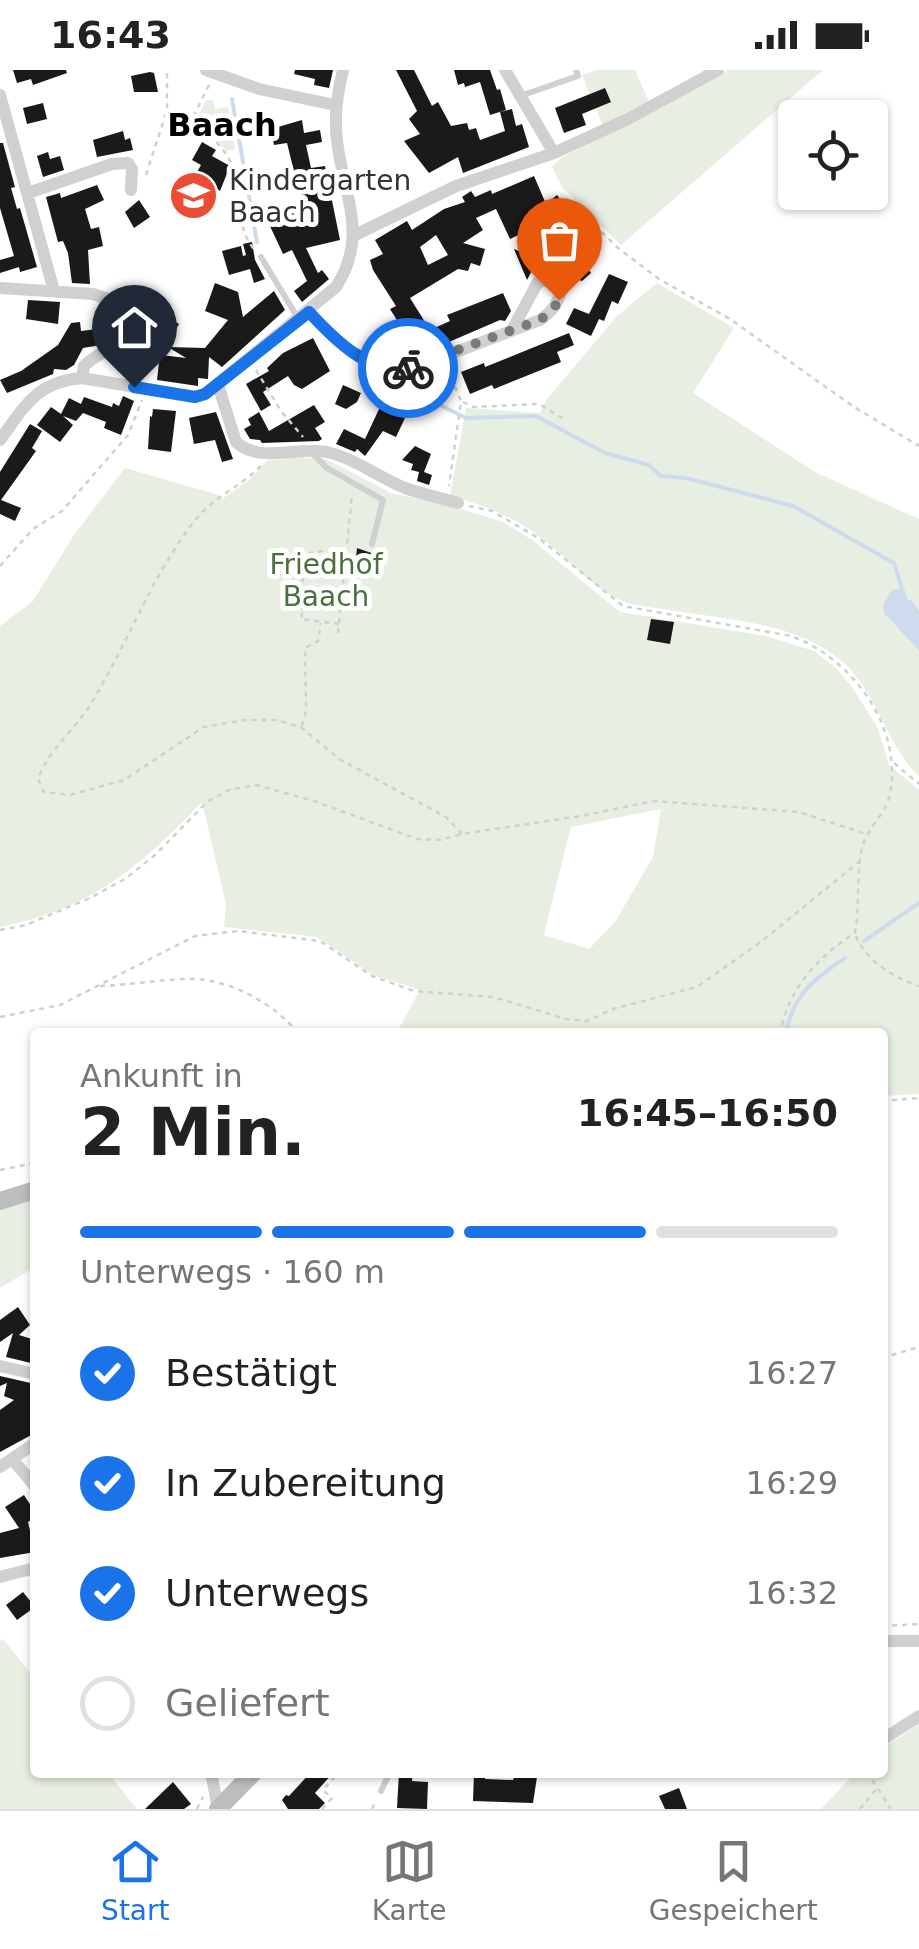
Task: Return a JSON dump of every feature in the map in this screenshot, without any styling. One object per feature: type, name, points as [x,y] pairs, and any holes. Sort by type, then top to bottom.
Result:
[{"type":"street","points":[[0,440],[32,397],[64,380],[82,378],[195,397],[218,385],[336,288],[351,264],[355,235],[335,105],[343,70]]},
{"type":"street","points":[[505,70],[554,153]]},
{"type":"street","points":[[355,235],[456,186],[554,153],[628,119],[718,70]]},
{"type":"street","points":[[210,72],[282,95],[335,105]]},
{"type":"street","points":[[0,96],[54,290]]},
{"type":"street","points":[[28,193],[112,164],[128,164],[132,185]]},
{"type":"street","points":[[0,288],[107,296],[118,302],[126,314],[125,334],[117,346],[84,366],[82,378]]},
{"type":"street","points":[[304,316],[385,369],[419,366],[513,328]]},
{"type":"street","points":[[218,385],[236,442],[253,453],[310,450],[358,462],[405,488],[452,502]]},
{"type":"street","points":[[0,1200],[30,1191]]},
{"type":"street","points":[[0,1366],[30,1373]]},
{"type":"street","points":[[0,1467],[30,1447]]},
{"type":"street","points":[[14,1460],[30,1479]]},
{"type":"street","points":[[0,1577],[30,1569]]},
{"type":"street","points":[[888,1641],[919,1641]]},
{"type":"street","points":[[888,1736],[919,1716]]},
{"type":"street","points":[[212,1778],[218,1809]]},
{"type":"street","points":[[218,1809],[248,1778]]},
{"type":"lane","points":[[519,97],[578,76],[576,70]]},
{"type":"lane","points":[[261,256],[304,316]]},
{"type":"lane","points":[[310,450],[327,468],[383,500],[372,544]]},
{"type":"lane","points":[[381,1790],[387,1778]]},
{"type":"path","points":[[132,185],[145,176],[156,152],[167,110],[167,70]]},
{"type":"path","points":[[210,72],[192,117],[230,160],[249,243],[261,256]]},
{"type":"path","points":[[580,211],[618,248],[659,279],[730,320],[854,407],[919,446]]},
{"type":"path","points":[[442,357],[462,401],[452,502],[492,511],[540,539],[623,606],[790,636],[812,644],[839,664],[863,691],[884,728],[894,763],[889,799],[866,834],[860,860],[860,905],[855,933],[858,943],[877,963],[919,986]]},
{"type":"path","points":[[249,358],[310,450]]},
{"type":"path","points":[[0,566],[32,529],[62,511],[128,434],[146,389]]},
{"type":"path","points":[[462,401],[473,406],[539,404],[567,422]]},
{"type":"path","points":[[270,452],[249,478],[205,510],[156,578],[89,706],[42,764],[38,779],[44,792],[70,795],[124,780],[204,728],[245,720],[276,720],[302,728],[339,759],[446,817],[462,834]]},
{"type":"path","points":[[338,633],[352,495]]},
{"type":"path","points":[[347,540],[372,544]]},
{"type":"path","points":[[339,624],[302,619],[303,608],[298,607],[303,579],[290,573],[289,564],[297,557],[324,550],[346,552]]},
{"type":"path","points":[[302,728],[306,710],[305,648],[318,641],[321,621]]},
{"type":"path","points":[[894,763],[919,784]]},
{"type":"path","points":[[0,930],[59,913],[124,879],[208,801],[240,786],[270,787],[418,839],[440,840],[654,801],[799,812],[866,834]]},
{"type":"path","points":[[0,1017],[42,1011],[195,936],[238,930],[320,941],[372,976],[414,992],[492,997],[566,1019],[586,1021],[613,1009],[697,987],[860,860]]},
{"type":"path","points":[[781,1028],[791,995],[819,961],[855,933]]},
{"type":"path","points":[[98,986],[189,978],[218,982],[259,1000],[292,1028]]},
{"type":"path","points":[[888,1101],[919,1098]]},
{"type":"path","points":[[0,1170],[30,1164]]},
{"type":"path","points":[[888,1356],[919,1347]]},
{"type":"path","points":[[888,1626],[919,1624]]},
{"type":"path","points":[[322,1809],[332,1798],[323,1790],[334,1778]]},
{"type":"path","points":[[872,1778],[890,1809]]},
{"type":"path","points":[[860,1809],[879,1786]]},
{"type":"green space","points":[[596,70],[635,70],[650,104],[603,126],[582,75]]},
{"type":"green space","points":[[728,70],[823,70],[788,100],[778,100],[778,109],[621,245],[562,187],[552,167],[561,158]]},
{"type":"green space","points":[[206,100],[213,100],[215,109],[228,107],[235,149],[226,151],[198,117]]},
{"type":"green space","points":[[657,283],[734,328],[693,393],[815,472],[919,519],[919,614],[900,589],[884,613],[919,651],[919,776],[898,750],[855,675],[824,648],[757,624],[625,602],[603,590],[519,523],[450,496],[466,408],[540,413],[547,399],[617,316]]},
{"type":"green space","name":"Friedhof Baach","points":[[326,459],[391,493],[503,522],[532,540],[620,612],[766,636],[814,651],[837,669],[878,728],[889,765],[919,790],[919,1094],[888,1096],[888,1028],[399,1028],[420,990],[373,975],[317,937],[224,927],[226,904],[202,802],[135,865],[88,897],[0,927],[0,626],[33,601],[74,535],[125,468],[222,499],[248,481],[267,461]],"holes":[[[661,809],[653,857],[615,922],[589,949],[544,935],[571,827]]]},
{"type":"green space","points":[[30,1198],[30,1270],[0,1288],[0,1208]]},
{"type":"green space","points":[[3,1639],[30,1673],[30,1778],[112,1778],[137,1809],[0,1809]]},
{"type":"green space","points":[[919,1724],[919,1809],[821,1809],[850,1778],[888,1778],[888,1745]]},
{"type":"water","points":[[900,589],[919,614],[919,651],[884,613],[883,605],[892,590]]},
{"type":"building","points":[[13,70],[67,73],[33,85],[31,79],[17,83]]},
{"type":"building","points":[[295,70],[333,70],[329,88],[314,85],[315,79],[294,74]]},
{"type":"building","points":[[396,70],[414,70],[432,106],[438,102],[451,126],[467,123],[469,130],[476,128],[480,140],[505,131],[500,112],[512,109],[516,126],[522,124],[529,147],[463,173],[458,157],[429,173],[404,141],[420,134],[409,119],[417,111]]},
{"type":"building","points":[[454,70],[490,70],[506,110],[490,115],[480,82],[458,85]]},
{"type":"building","points":[[154,73],[158,92],[134,92],[131,76]]},
{"type":"building","points":[[605,88],[611,102],[582,114],[586,125],[564,133],[555,108]]},
{"type":"building","points":[[43,103],[47,119],[27,124],[23,108]]},
{"type":"building","points":[[302,120],[304,133],[320,130],[322,142],[306,145],[311,168],[325,166],[340,240],[306,248],[318,273],[322,270],[329,279],[302,302],[294,291],[307,281],[292,250],[283,254],[269,224],[303,208],[287,143],[274,145],[271,129]]},
{"type":"building","points":[[123,131],[133,150],[97,157],[93,140]]},
{"type":"building","points":[[202,142],[216,150],[212,156],[230,166],[220,191],[216,188],[213,194],[205,189],[202,195],[188,188],[201,165],[192,160]]},
{"type":"building","points":[[0,143],[37,267],[20,272],[19,267],[0,273],[0,260],[14,256],[0,208]]},
{"type":"building","points":[[48,152],[50,159],[60,156],[64,170],[43,177],[37,156]]},
{"type":"building","points":[[534,176],[546,204],[557,195],[566,207],[554,216],[565,227],[558,235],[546,224],[534,233],[531,229],[510,239],[496,209],[476,218],[483,230],[463,243],[485,249],[480,266],[471,263],[468,271],[458,269],[410,298],[430,330],[450,321],[447,315],[503,293],[511,311],[505,321],[421,354],[416,341],[413,346],[390,309],[396,306],[373,270],[370,260],[383,254],[375,240],[407,221],[412,230],[444,209],[465,202],[462,197],[471,191],[475,197],[491,190],[492,194]],"holes":[[[436,235],[448,255],[428,265],[420,247]]]},
{"type":"building","points":[[97,185],[104,200],[85,209],[91,229],[99,227],[103,246],[88,250],[90,284],[72,283],[68,253],[63,241],[58,242],[46,197],[60,193],[61,198]]},
{"type":"building","points":[[139,200],[150,217],[134,228],[125,212]]},
{"type":"building","points":[[252,242],[255,260],[265,279],[254,283],[250,269],[229,275],[222,251],[241,246],[243,256],[243,244]]},
{"type":"building","points":[[514,249],[538,259],[527,280]]},
{"type":"building","points":[[556,250],[576,258],[579,252],[590,257],[586,266],[591,273],[582,281],[549,268]]},
{"type":"building","points":[[609,274],[628,282],[618,304],[612,301],[604,321],[599,319],[591,336],[566,324],[574,308],[589,314]]},
{"type":"building","points":[[215,283],[238,292],[243,317],[274,291],[285,310],[222,367],[209,357],[208,379],[198,378],[198,386],[157,380],[162,336],[142,322],[144,316],[133,312],[138,299],[179,324],[161,355],[186,358],[168,347],[205,348],[228,320],[205,311]]},
{"type":"building","points":[[28,300],[60,302],[58,324],[26,319]]},
{"type":"building","points":[[115,321],[112,334],[95,346],[83,348],[74,365],[66,370],[54,369],[53,374],[7,393],[0,380],[21,371],[58,345],[71,323],[80,322],[81,331],[105,328],[104,323]]},
{"type":"building","points":[[569,333],[574,345],[557,352],[561,362],[494,389],[492,385],[470,394],[461,372],[484,363],[485,367]]},
{"type":"building","points":[[374,336],[417,356],[390,356],[369,347]]},
{"type":"building","points":[[313,338],[330,371],[302,389],[288,376],[263,392],[271,405],[261,411],[246,384],[269,371],[267,368],[283,353]]},
{"type":"building","points":[[132,352],[153,354],[144,377],[125,375]]},
{"type":"building","points":[[370,378],[396,386],[390,400],[365,389]]},
{"type":"building","points":[[343,385],[361,393],[357,402],[346,409],[335,404]]},
{"type":"building","points":[[123,396],[134,401],[121,435],[104,428],[106,422],[83,413],[76,421],[63,416],[73,425],[60,442],[37,425],[51,407],[61,414],[69,398],[81,404],[84,397],[112,407],[113,403],[119,406]]},
{"type":"building","points":[[314,405],[325,422],[315,428],[322,439],[319,441],[262,443],[250,439],[244,429],[251,425],[248,419],[259,412],[269,431]]},
{"type":"building","points":[[380,407],[405,418],[396,437],[383,431],[365,456],[357,449],[355,452],[336,444],[344,429],[365,439]]},
{"type":"building","points":[[153,409],[176,411],[171,452],[148,449]]},
{"type":"building","points":[[216,412],[233,459],[222,462],[215,440],[194,444],[189,418]]},
{"type":"building","points":[[30,424],[42,431],[32,448],[36,451],[1,500],[21,508],[15,521],[0,514],[0,472]]},
{"type":"building","points":[[415,446],[431,454],[424,472],[432,475],[429,485],[417,481],[419,472],[411,470],[413,464],[402,460]]},
{"type":"building","points":[[357,548],[377,555],[373,569],[355,567]]},
{"type":"building","points":[[651,619],[674,622],[670,644],[647,640]]},
{"type":"building","points":[[18,1307],[30,1325],[19,1335],[30,1338],[30,1363],[6,1357],[13,1333],[0,1342],[0,1320]]},
{"type":"building","points":[[0,1376],[30,1383],[30,1436],[0,1452],[0,1410],[14,1400],[4,1396],[7,1383],[0,1386]]},
{"type":"building","points":[[24,1495],[30,1504],[30,1553],[0,1558],[0,1533],[19,1528],[5,1507]]},
{"type":"building","points":[[23,1592],[30,1601],[30,1611],[17,1620],[6,1605]]},
{"type":"building","points":[[306,1778],[329,1778],[315,1793],[325,1803],[319,1809],[288,1809],[282,1800]]},
{"type":"building","points":[[399,1778],[428,1782],[427,1809],[397,1808]]},
{"type":"building","points":[[474,1778],[537,1778],[533,1803],[473,1801]]},
{"type":"building","points":[[173,1782],[191,1804],[184,1809],[145,1809]]},
{"type":"building","points":[[679,1788],[687,1809],[665,1809],[659,1796]]},
{"type":"waterway","points":[[232,99],[257,242]]},
{"type":"waterway","points":[[398,384],[466,418],[536,416],[605,453],[649,465],[661,476],[686,478],[793,506],[894,563],[904,595]]},
{"type":"waterway","points":[[910,602],[919,614]]},
{"type":"waterway","points":[[864,941],[919,903]]},
{"type":"waterway","points":[[787,1028],[800,997],[845,958]]},
{"type":"way so far","points":[[408,368],[540,320],[559,300]]},
{"type":"place","name":"Kindergarten Baach","points":[[194,196]]},
{"type":"district","name":"Baach","points":[[222,125]]},
{"type":"route","points":[[134,387],[195,397],[205,394],[309,312],[333,338],[366,360],[385,369],[408,368]]}]
